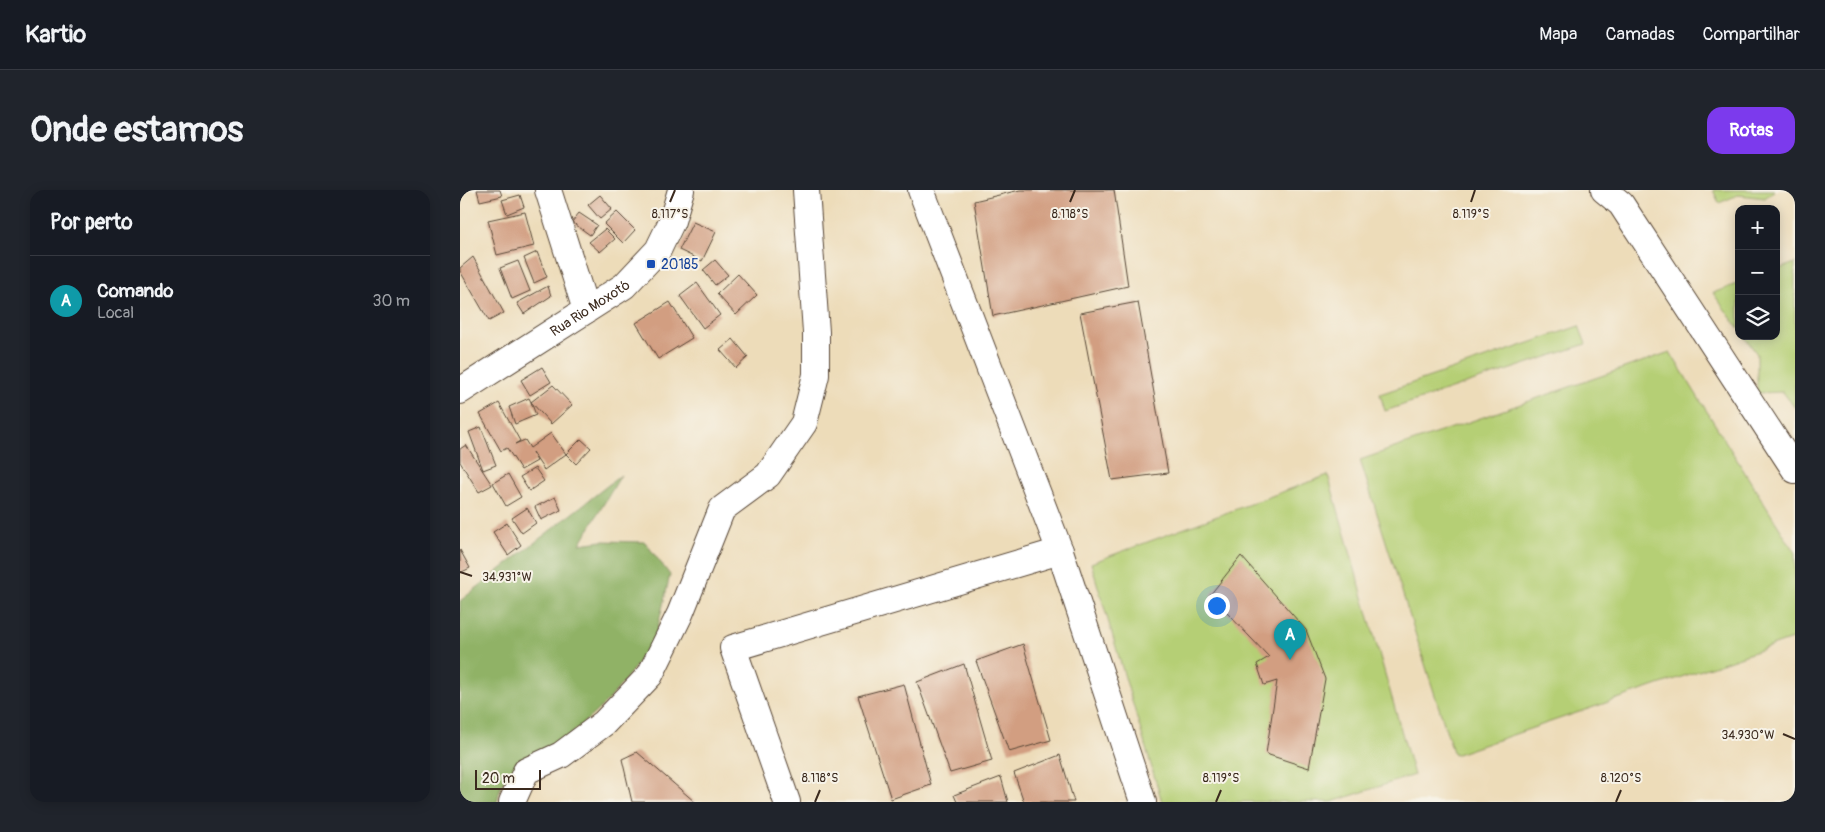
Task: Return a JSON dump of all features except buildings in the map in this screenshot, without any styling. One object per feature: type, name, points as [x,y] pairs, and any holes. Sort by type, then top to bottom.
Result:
[{"type":"street","points":[[548,190],[586,310]]},
{"type":"street","name":"Rua Rio Moxotó","points":[[460,392],[624,286],[658,250],[672,221],[681,190]]},
{"type":"street","points":[[512,802],[526,771],[561,755],[604,723],[650,675],[680,614],[722,509],[768,475],[804,423],[816,375],[816,332],[806,190]]},
{"type":"street","points":[[921,190],[1060,551],[1143,802]]},
{"type":"street","points":[[1604,190],[1621,204],[1795,470]]},
{"type":"street","points":[[787,802],[733,648],[1060,551]]},
{"type":"green space","points":[[1713,190],[1775,190],[1765,198],[1738,195],[1719,203]]},
{"type":"green space","points":[[1795,263],[1795,408],[1783,392],[1757,393],[1757,354],[1747,340],[1780,340],[1780,269]]},
{"type":"green space","points":[[1735,285],[1735,323],[1713,293]]},
{"type":"green space","points":[[1579,326],[1586,344],[1385,411],[1380,394]]},
{"type":"green space","points":[[1670,352],[1795,553],[1795,638],[1454,755],[1360,460]]},
{"type":"green space","points":[[621,475],[580,544],[602,541],[645,542],[670,575],[654,643],[609,700],[565,740],[527,756],[501,785],[497,802],[460,802],[460,601]]},
{"type":"green space","points":[[1328,475],[1414,775],[1332,802],[1162,802],[1091,563]]},
{"type":"place","name":"20185","points":[[651,264]]},
{"type":"place","name":"Comando","points":[[1290,660]]}]
